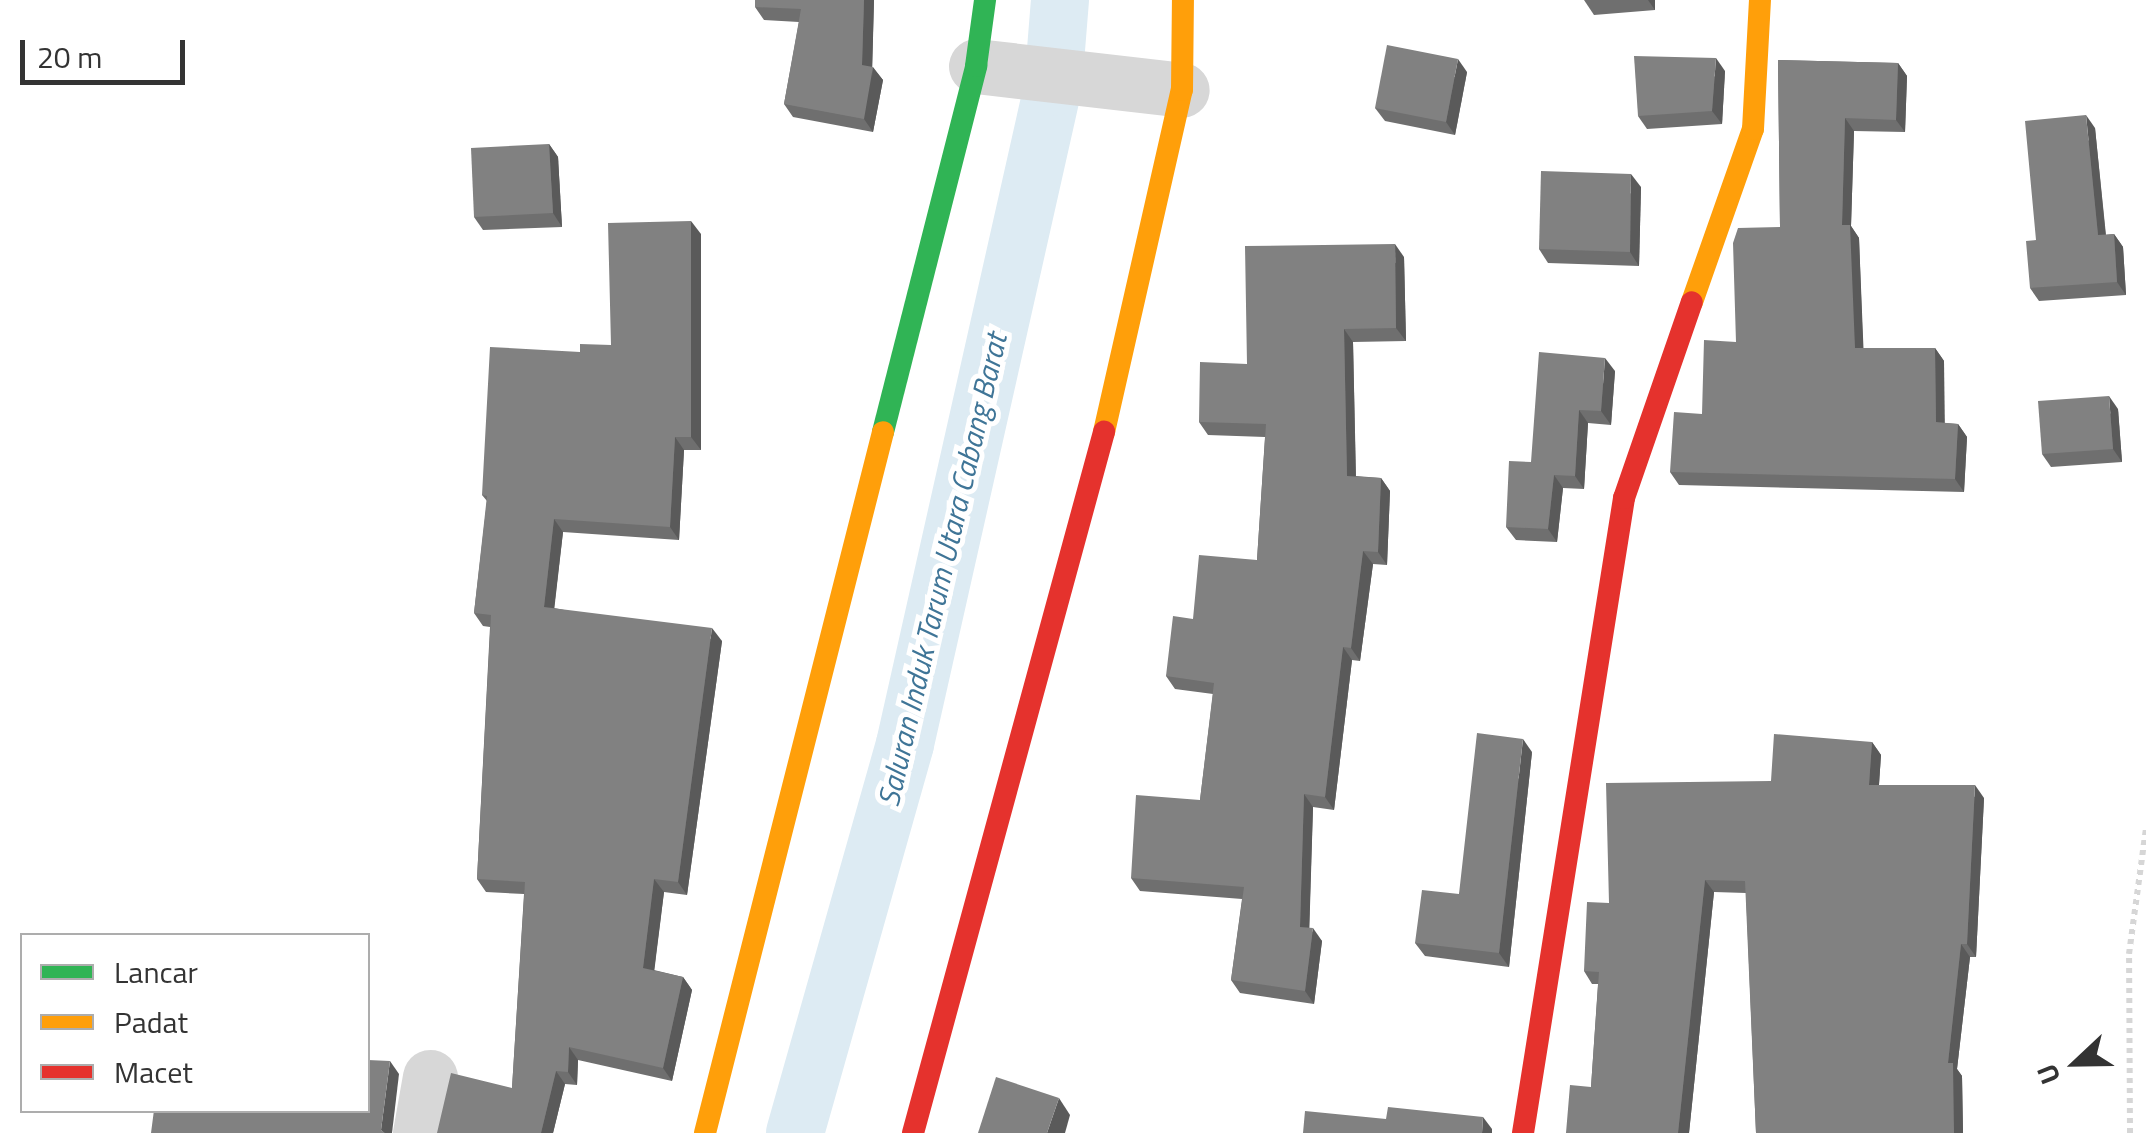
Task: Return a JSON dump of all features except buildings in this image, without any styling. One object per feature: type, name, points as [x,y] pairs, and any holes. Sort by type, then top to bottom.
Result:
[{"type":"street","points":[[705,1133],[991,69],[985,0]]},
{"type":"street","points":[[913,1133],[1046,663],[1124,362],[1182,90],[1183,0]]},
{"type":"street","points":[[1523,1133],[1624,498],[1753,129],[1760,0]]},
{"type":"street","points":[[991,69],[1121,88],[1182,90]]},
{"type":"street","points":[[420,1133],[430,1077]]},
{"type":"path","points":[[2130,1133],[2128,954],[2146,828]]},
{"type":"waterway","name":"Saluran Induk Tarum Utara Cabang Barat","points":[[795,1133],[905,744],[1053,87],[1060,0]]},
{"type":"traffic: fast","points":[[883,432],[976,66],[985,0]]},
{"type":"traffic: slow","points":[[1104,432],[1182,90],[1183,0]]},
{"type":"traffic: slow","points":[[1692,302],[1753,129],[1760,0]]},
{"type":"traffic: slow","points":[[705,1133],[883,432]]},
{"type":"traffic: jam","points":[[1523,1133],[1624,498],[1692,302]]},
{"type":"traffic: jam","points":[[913,1133],[1104,432]]}]
